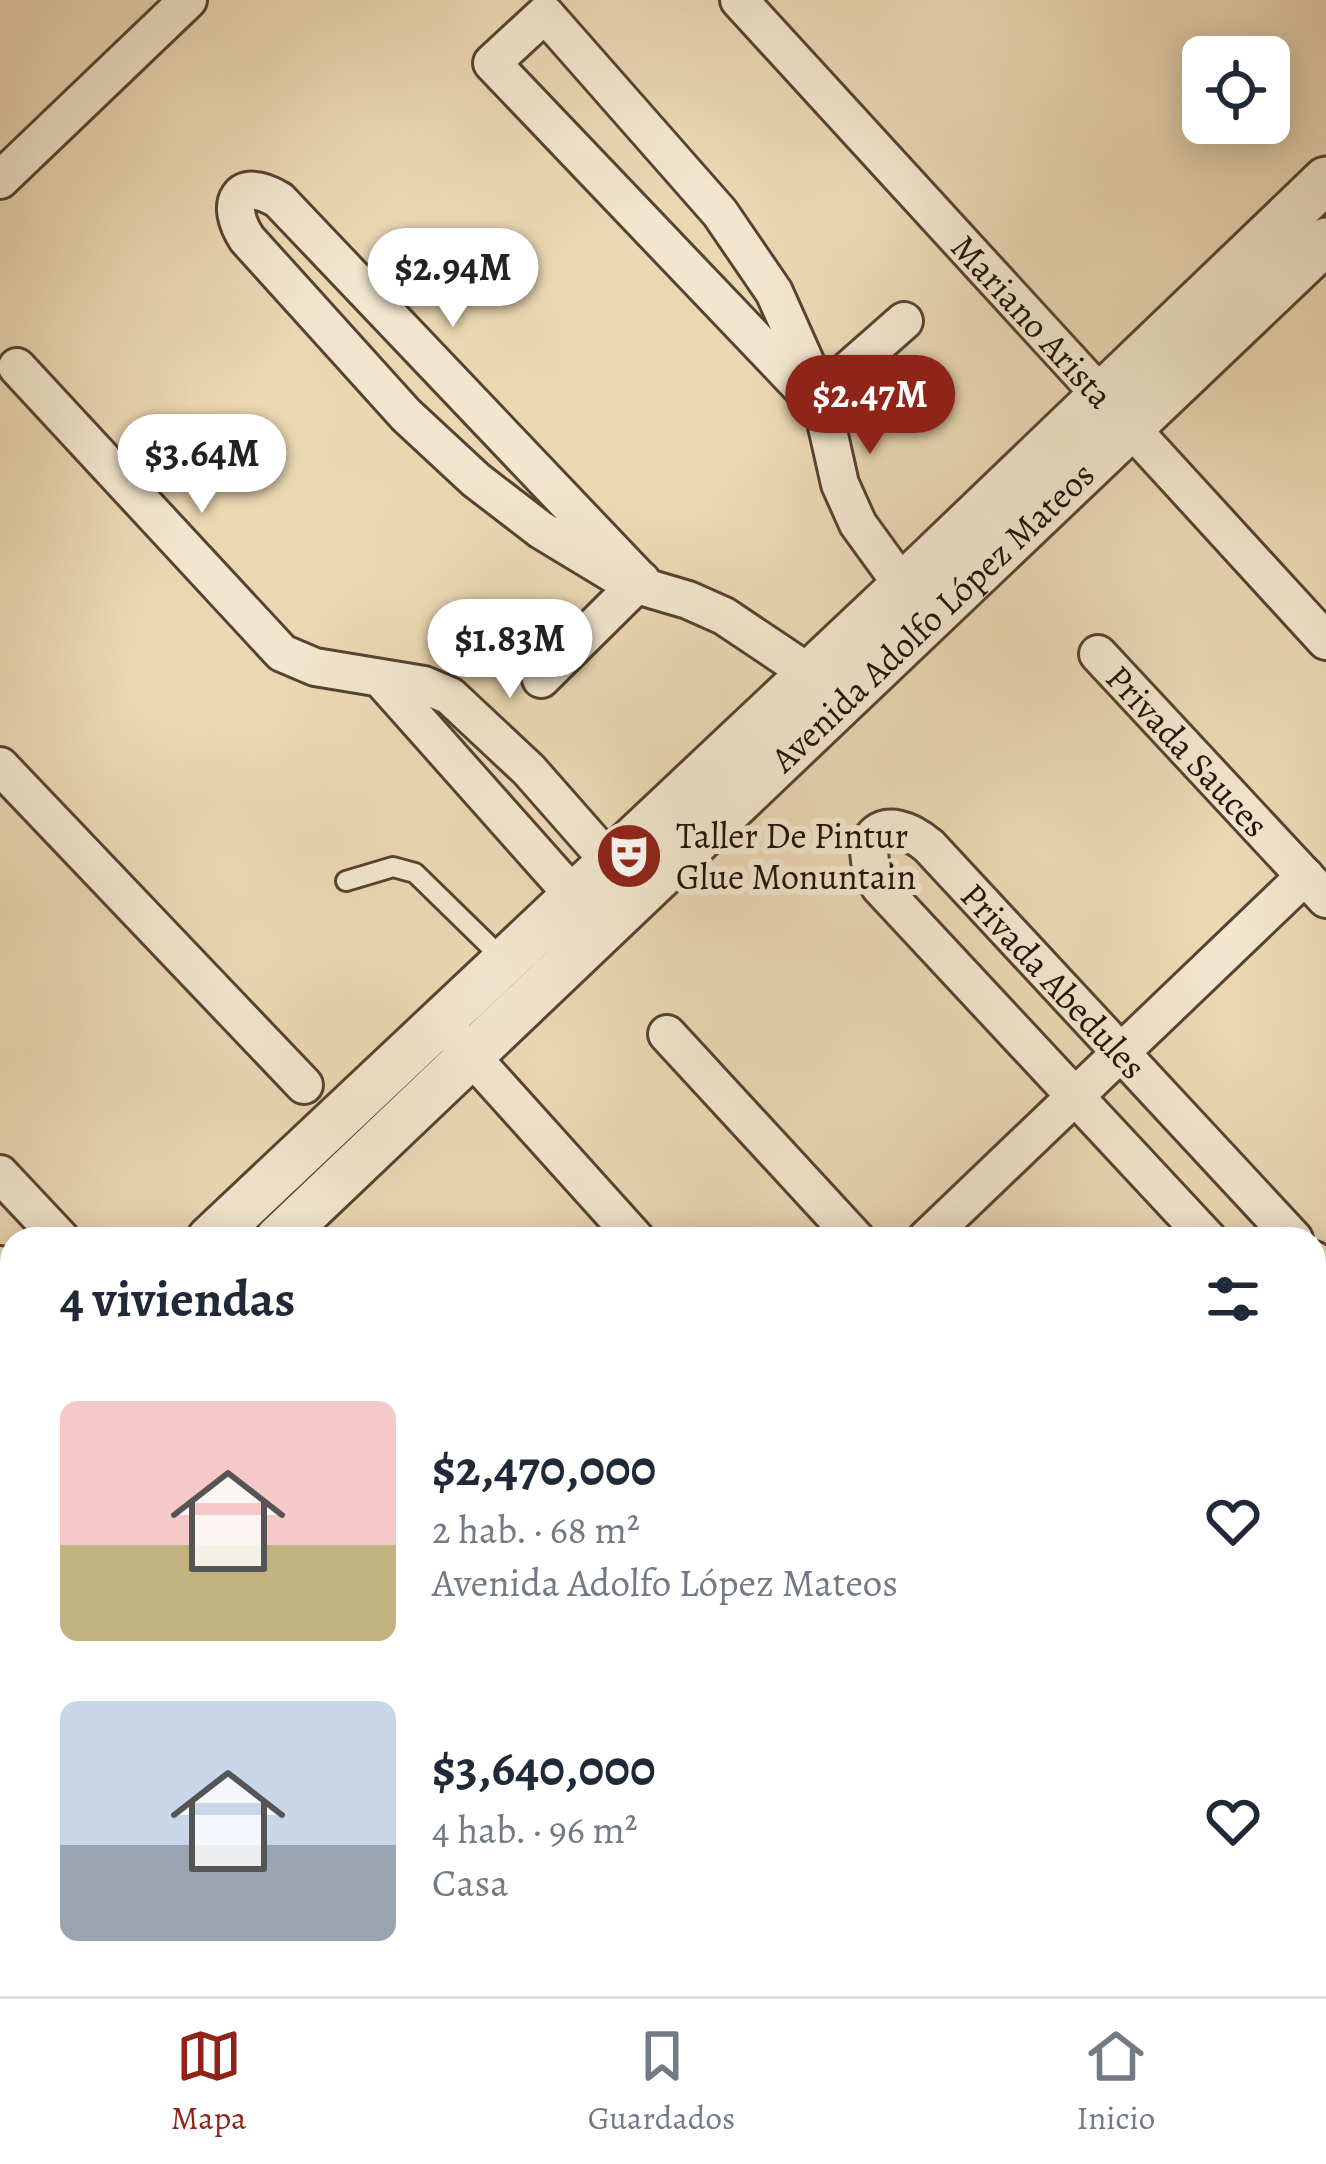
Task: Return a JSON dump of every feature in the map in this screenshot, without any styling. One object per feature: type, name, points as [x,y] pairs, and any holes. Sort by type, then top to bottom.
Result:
[{"type":"street","points":[[0,180],[188,0]]},
{"type":"street","name":"Mariano Arista","points":[[739,0],[1326,641]]},
{"type":"street","points":[[818,402],[479,75],[539,7],[720,213],[774,292],[818,402],[840,484],[858,524],[902,586]]},
{"type":"street","name":"Avenida Adolfo López Mateos","points":[[291,1227],[472,1056],[1116,410],[1326,180]]},
{"type":"street","points":[[641,584],[279,200],[261,188],[239,196],[234,207],[236,222],[247,238],[406,415],[476,480],[541,530],[641,584],[724,616],[809,673]]},
{"type":"street","name":"Avenida Adolfo López Mateos","points":[[223,1227],[902,586],[1326,241]]},
{"type":"street","points":[[818,402],[904,321]]},
{"type":"street","points":[[17,368],[282,653],[315,667],[424,685],[450,696],[529,770],[609,861]]},
{"type":"street","points":[[541,679],[641,584]]},
{"type":"street","name":"Privada Sauces","points":[[1098,654],[1315,888]]},
{"type":"street","points":[[381,679],[573,895]]},
{"type":"street","points":[[0,766],[304,1085]]},
{"type":"street","points":[[493,804],[529,770]]},
{"type":"street","name":"Privada Abedules","points":[[1197,1227],[880,887],[868,866],[866,851],[873,839],[898,827],[928,846],[1283,1227]]},
{"type":"street","points":[[939,1227],[1120,1053],[1315,888]]},
{"type":"street","points":[[439,1021],[625,1227]]},
{"type":"street","points":[[667,1034],[845,1227]]},
{"type":"street","points":[[0,1174],[50,1227]]},
{"type":"lane","points":[[346,881],[393,867],[415,873],[504,960]]},
{"type":"place","name":"Taller De Pintur Glue Monuntain","points":[[629,856]]}]
